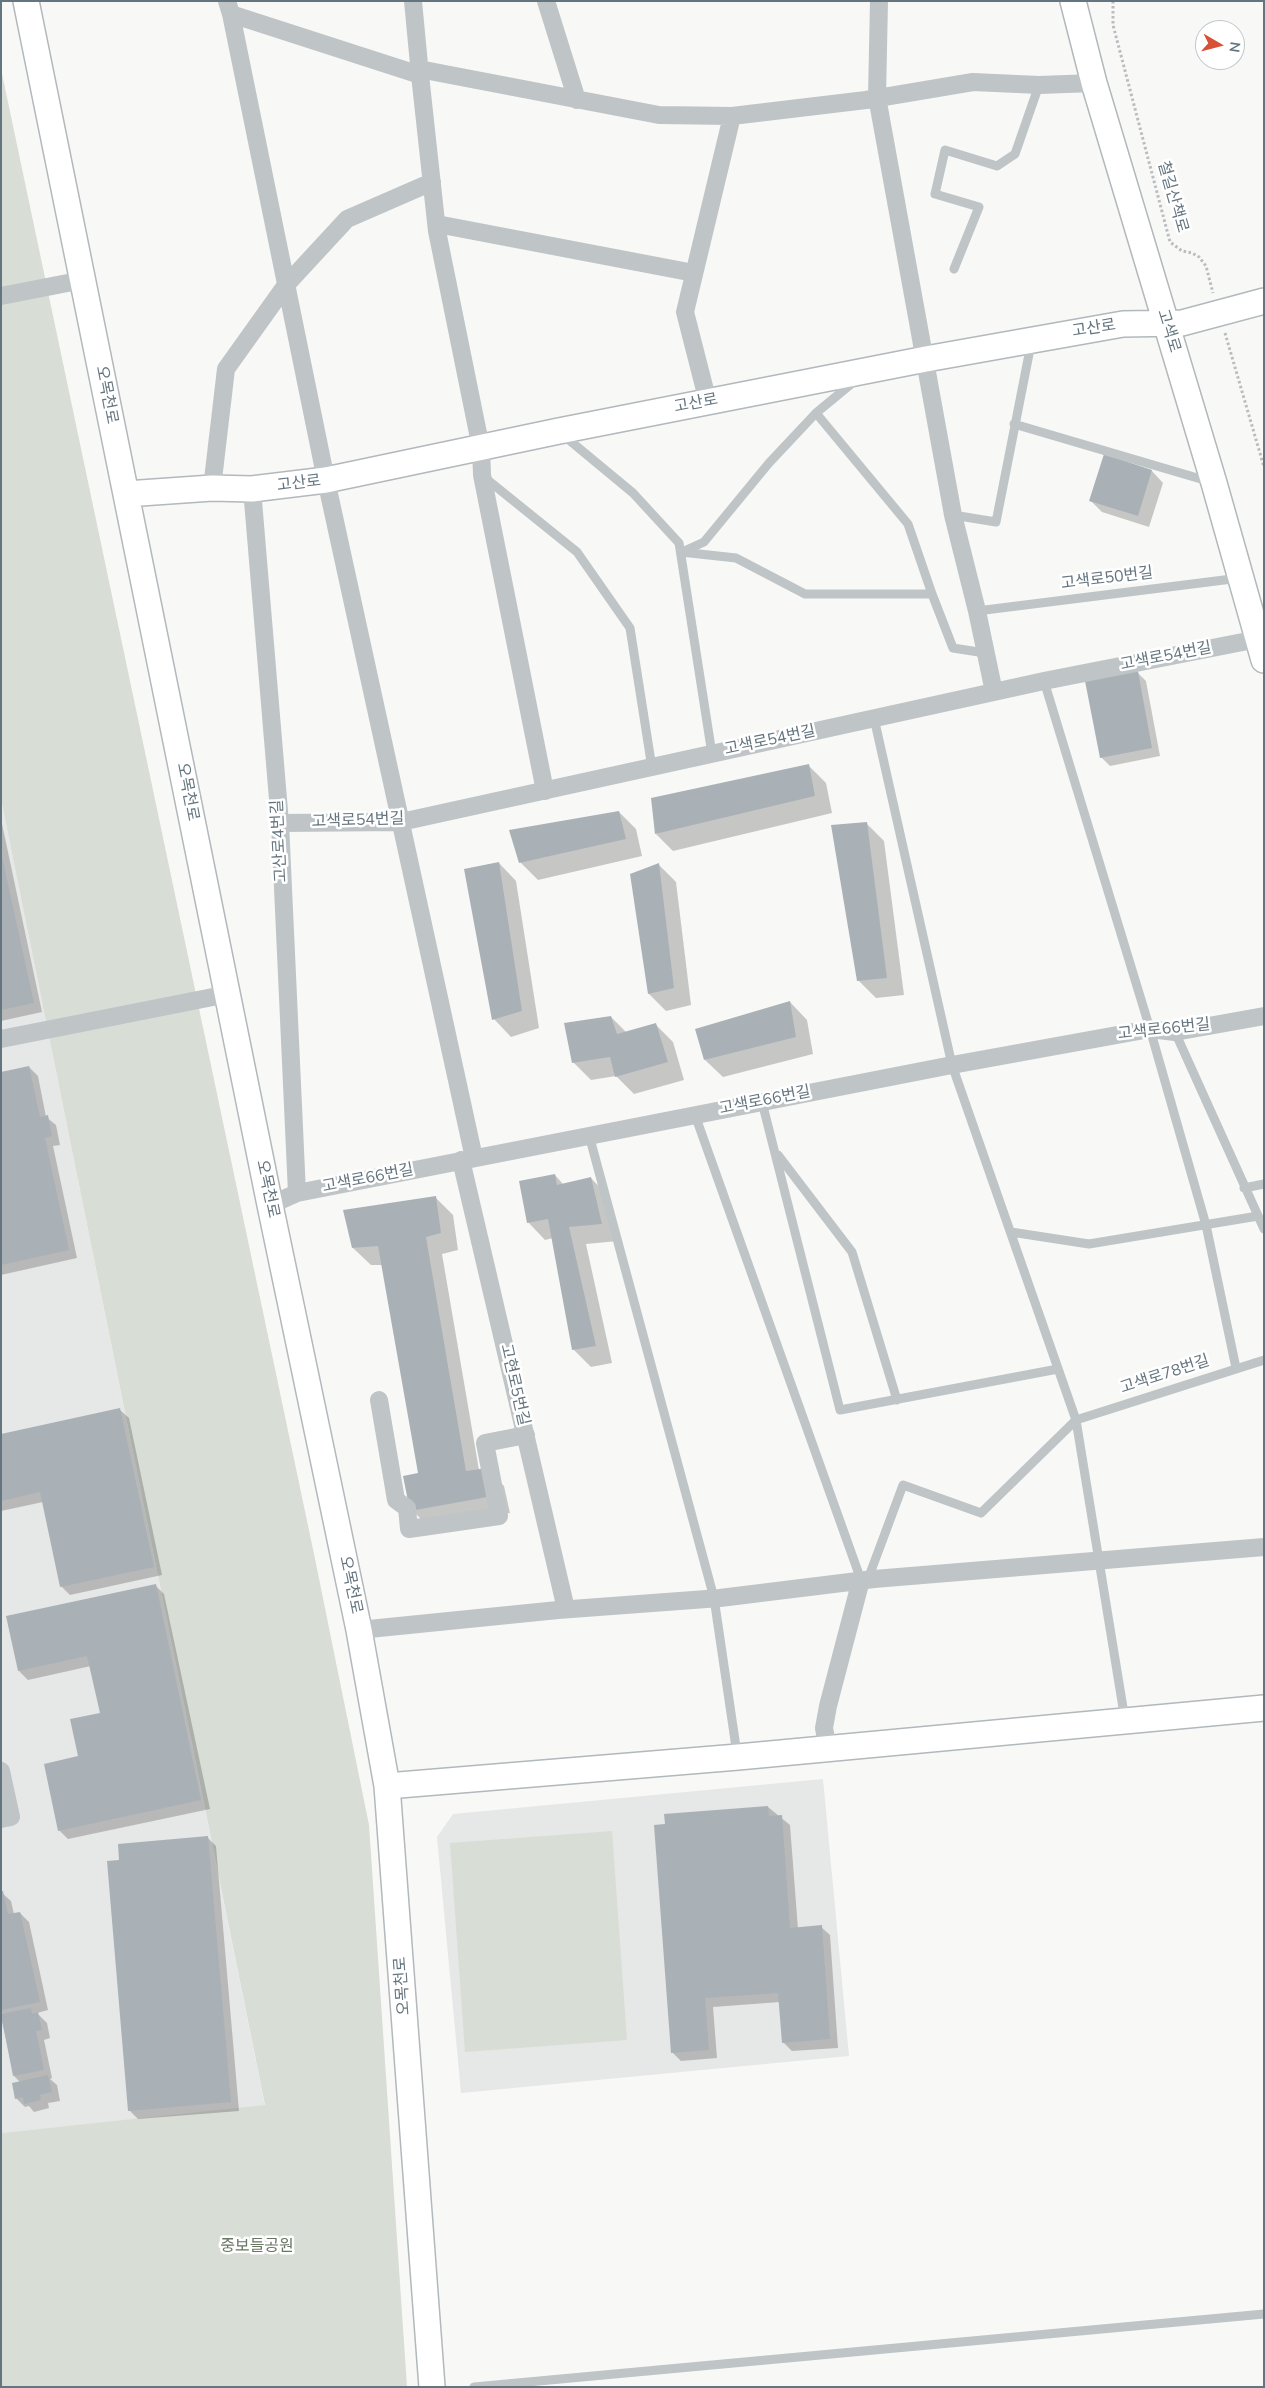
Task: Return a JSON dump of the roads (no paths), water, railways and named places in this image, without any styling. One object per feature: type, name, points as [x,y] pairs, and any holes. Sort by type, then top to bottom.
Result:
[{"type":"street","name":"오목천로","points":[[26,1],[270,1206],[359,1630],[387,1786],[432,2387]]},
{"type":"street","points":[[413,1],[419,72],[437,224],[481,448],[482,475],[545,791]]},
{"type":"street","points":[[546,1],[577,100]]},
{"type":"street","points":[[879,1],[877,97],[953,515],[977,611],[994,692]]},
{"type":"street","name":"고색로","points":[[1073,1],[1094,82],[1214,483],[1261,650]]},
{"type":"street","points":[[229,8],[419,72],[659,115],[732,116],[973,82],[1039,85],[1094,82]]},
{"type":"street","name":"고현로5번길","points":[[229,8],[326,480],[401,822],[468,1159],[526,1435],[566,1610]]},
{"type":"street","points":[[708,402],[685,312],[732,116]]},
{"type":"street","points":[[212,488],[226,369],[286,285],[346,219],[432,182]]},
{"type":"street","points":[[437,224],[694,273]]},
{"type":"street","points":[[1,296],[83,280]]},
{"type":"street","name":"고산로","points":[[126,494],[212,488],[252,489],[326,480],[559,431],[926,359],[1123,324],[1182,323],[1215,301],[1264,301]]},
{"type":"street","name":"고산로4번길","points":[[252,489],[280,823],[297,1193]]},
{"type":"street","name":"고색로54번길","points":[[280,823],[401,822],[1044,681],[1261,650]]},
{"type":"street","points":[[1,1039],[228,994]]},
{"type":"street","name":"고색로66번길","points":[[270,1206],[297,1193],[952,1065],[1150,1029],[1175,1032],[1264,1016]]},
{"type":"street","points":[[379,1400],[396,1500],[406,1508],[409,1529],[415,1536],[499,1516],[485,1443],[526,1435]]},
{"type":"street","points":[[359,1630],[714,1598],[865,1580],[1264,1547]]},
{"type":"street","points":[[828,1749],[824,1728],[828,1706],[865,1580]]},
{"type":"street","points":[[387,1786],[828,1749],[1264,1708]]},
{"type":"street","points":[[1,1771],[11,1817],[1,1819]]},
{"type":"lane","points":[[954,270],[979,207],[935,194],[945,150],[997,166],[1016,154],[1039,85]]},
{"type":"lane","points":[[953,515],[996,522],[1032,340]]},
{"type":"lane","points":[[681,552],[704,542],[769,464],[816,413],[866,372]]},
{"type":"lane","points":[[816,413],[908,524],[932,594],[954,648],[985,653]]},
{"type":"lane","points":[[1014,424],[1214,483]]},
{"type":"lane","points":[[559,431],[634,493],[680,542],[712,754]]},
{"type":"lane","points":[[482,475],[577,552],[630,628],[652,768]]},
{"type":"lane","points":[[681,552],[736,558],[805,594],[932,594]]},
{"type":"lane","name":"고색로50번길","points":[[977,611],[1241,578]]},
{"type":"lane","points":[[1044,681],[1150,1029],[1206,1225],[1236,1368]]},
{"type":"lane","points":[[874,718],[952,1065],[1076,1420],[1125,1720]]},
{"type":"lane","points":[[1175,1032],[1264,1229]]},
{"type":"lane","points":[[762,1102],[840,1410],[1058,1369]]},
{"type":"lane","points":[[695,1115],[865,1580]]},
{"type":"lane","points":[[589,1135],[714,1598],[738,1757]]},
{"type":"lane","points":[[775,1151],[852,1252],[896,1400]]},
{"type":"lane","points":[[1244,1188],[1264,1184]]},
{"type":"lane","points":[[1010,1232],[1090,1244],[1258,1216]]},
{"type":"lane","name":"고색로78번길","points":[[1076,1420],[1264,1360]]},
{"type":"lane","points":[[865,1580],[903,1485],[981,1514],[1076,1420]]},
{"type":"lane","points":[[474,2387],[1264,2314]]},
{"type":"park label","name":"중보들공원","points":[[257,2247]]}]
